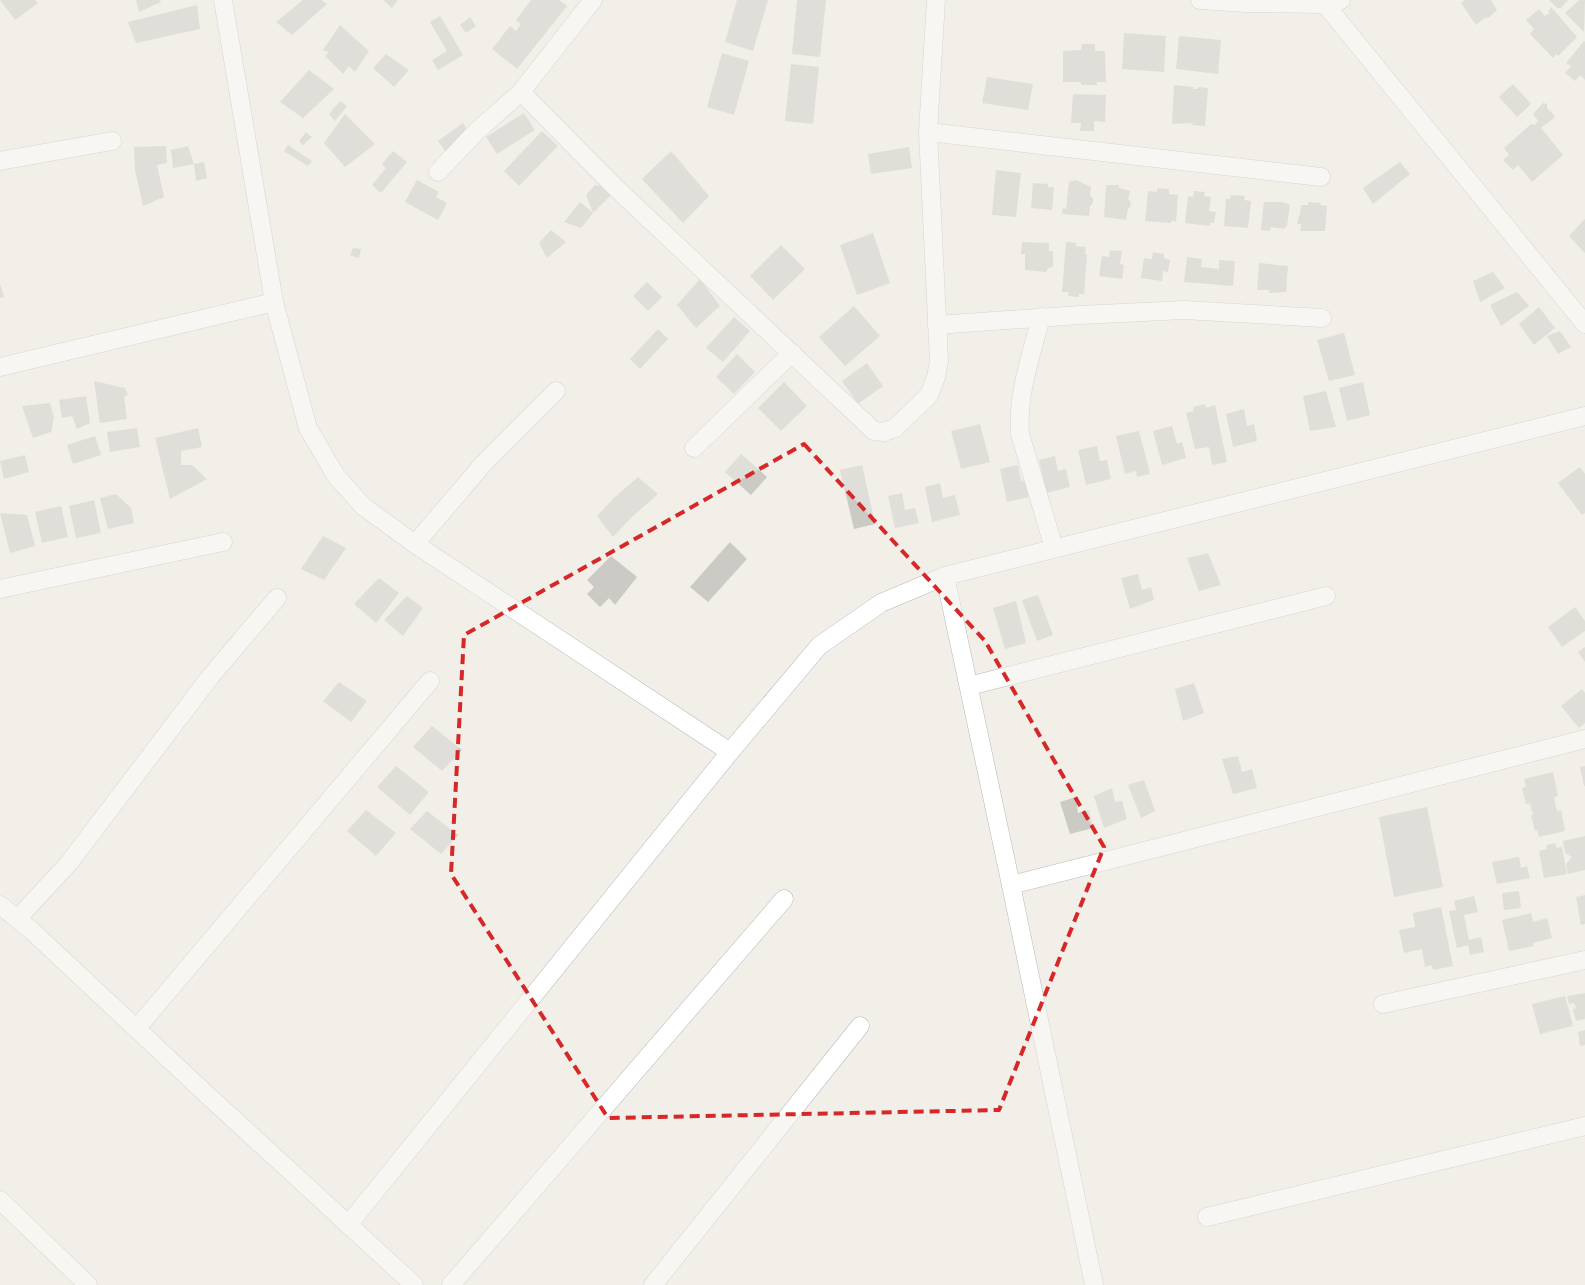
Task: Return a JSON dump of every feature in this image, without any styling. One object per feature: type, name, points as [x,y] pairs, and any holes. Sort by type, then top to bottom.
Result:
[{"type":"street","points":[[223,0],[274,302],[308,428],[336,476],[364,506],[415,544],[730,752]]},
{"type":"street","points":[[438,172],[478,131],[521,92],[593,0]]},
{"type":"street","points":[[521,92],[618,189],[874,430],[884,432],[895,428],[929,395],[936,377],[939,361],[928,132],[936,0]]},
{"type":"street","points":[[1200,0],[1246,3],[1333,2],[1585,324]]},
{"type":"street","points":[[928,132],[1321,176]]},
{"type":"street","points":[[0,161],[112,141]]},
{"type":"street","points":[[0,367],[274,302]]},
{"type":"street","points":[[937,325],[1041,317],[1184,310],[1322,318]]},
{"type":"street","points":[[1041,317],[1021,397],[1019,415],[1020,434],[1054,548]]},
{"type":"street","points":[[694,448],[792,353]]},
{"type":"street","points":[[415,544],[484,462],[556,391]]},
{"type":"street","points":[[348,1225],[730,752],[819,646],[881,603],[945,576],[1585,416]]},
{"type":"street","points":[[0,589],[223,542]]},
{"type":"street","points":[[945,576],[1094,1285]]},
{"type":"street","points":[[969,686],[1326,596]]},
{"type":"street","points":[[18,918],[69,864],[210,677],[277,598]]},
{"type":"street","points":[[137,1028],[430,681]]},
{"type":"street","points":[[1011,885],[1585,739]]},
{"type":"street","points":[[451,1285],[784,899]]},
{"type":"street","points":[[0,906],[18,918],[414,1285]]},
{"type":"street","points":[[1383,1004],[1585,960]]},
{"type":"street","points":[[653,1285],[860,1026]]},
{"type":"street","points":[[1207,1217],[1585,1126]]},
{"type":"street","points":[[0,1200],[88,1285]]},
{"type":"highlighted area","points":[[804,444],[985,641],[1104,847],[999,1110],[608,1118],[451,874],[464,635]]},
{"type":"building","points":[[0,0],[35,0],[38,3],[15,20]]},
{"type":"building","points":[[136,0],[160,0],[161,2],[139,12]]},
{"type":"building","points":[[303,0],[321,0],[327,4],[292,35],[276,22]]},
{"type":"building","points":[[383,0],[398,0],[392,8]]},
{"type":"building","points":[[531,0],[559,0],[567,6],[517,69],[492,49],[510,26],[516,31],[521,24],[516,20]]},
{"type":"building","points":[[737,0],[768,0],[753,51],[725,42]]},
{"type":"building","points":[[797,0],[826,0],[820,57],[792,54]]},
{"type":"building","points":[[1465,0],[1491,0],[1497,10],[1476,25],[1461,3]]},
{"type":"building","points":[[1549,0],[1568,0],[1561,8],[1557,8]]},
{"type":"building","points":[[1579,0],[1585,0],[1584,32],[1565,13]]},
{"type":"building","points":[[197,5],[200,29],[136,43],[128,22]]},
{"type":"building","points":[[1551,7],[1577,37],[1558,56],[1556,54],[1553,58],[1530,34],[1534,29],[1526,20],[1539,9],[1545,16],[1550,13],[1548,12]]},
{"type":"building","points":[[440,16],[463,55],[438,70],[432,60],[447,51],[430,22]]},
{"type":"building","points":[[470,17],[476,26],[466,33],[460,25]]},
{"type":"building","points":[[340,25],[369,51],[355,72],[349,66],[343,74],[325,56],[329,52],[323,50]]},
{"type":"building","points":[[1124,33],[1166,36],[1164,72],[1122,69]]},
{"type":"building","points":[[1179,36],[1221,40],[1218,74],[1176,69]]},
{"type":"building","points":[[1584,41],[1585,80],[1580,75],[1575,81],[1565,73],[1571,66],[1566,63]]},
{"type":"building","points":[[1082,44],[1095,44],[1095,51],[1105,51],[1106,82],[1097,82],[1097,85],[1081,85],[1081,82],[1063,82],[1063,51],[1081,50]]},
{"type":"building","points":[[722,53],[749,61],[734,115],[707,107]]},
{"type":"building","points":[[386,54],[409,70],[394,87],[373,68]]},
{"type":"building","points":[[791,64],[819,67],[813,124],[785,121]]},
{"type":"building","points":[[309,70],[334,89],[303,118],[280,102]]},
{"type":"building","points":[[987,77],[1033,84],[1028,110],[982,103]]},
{"type":"building","points":[[1513,84],[1531,104],[1517,117],[1499,97]]},
{"type":"building","points":[[1174,85],[1193,87],[1193,89],[1198,87],[1208,88],[1205,126],[1192,125],[1193,123],[1172,124]]},
{"type":"building","points":[[1073,94],[1106,95],[1105,122],[1094,121],[1094,131],[1080,131],[1081,123],[1071,123]]},
{"type":"building","points":[[340,101],[347,106],[335,121],[329,114]]},
{"type":"building","points":[[1543,103],[1547,104],[1547,108],[1554,115],[1554,118],[1541,128],[1563,155],[1532,182],[1518,165],[1513,170],[1503,160],[1509,155],[1504,148],[1531,124],[1535,125],[1538,121],[1533,114]]},
{"type":"building","points":[[524,113],[535,130],[497,154],[486,137]]},
{"type":"building","points":[[345,114],[375,144],[345,167],[324,143]]},
{"type":"building","points":[[463,123],[469,133],[445,151],[438,141]]},
{"type":"building","points":[[542,131],[558,146],[519,186],[504,171]]},
{"type":"building","points":[[306,132],[312,137],[303,145],[299,141]]},
{"type":"building","points":[[288,145],[312,161],[308,166],[284,151]]},
{"type":"building","points":[[166,146],[167,163],[157,165],[164,197],[143,206],[135,170],[134,147]]},
{"type":"building","points":[[188,146],[194,164],[173,168],[171,150]]},
{"type":"building","points":[[909,147],[912,168],[871,174],[868,154]]},
{"type":"building","points":[[393,151],[407,162],[381,193],[372,185],[386,168],[382,164]]},
{"type":"building","points":[[671,151],[709,196],[683,223],[642,179]]},
{"type":"building","points":[[204,162],[207,178],[196,181],[194,164]]},
{"type":"building","points":[[1400,162],[1410,174],[1373,204],[1363,188]]},
{"type":"building","points":[[996,170],[1021,173],[1016,217],[992,215]]},
{"type":"building","points":[[417,180],[439,192],[436,197],[447,203],[438,220],[405,202]]},
{"type":"building","points":[[1076,180],[1091,187],[1090,195],[1093,198],[1093,203],[1090,206],[1089,216],[1062,214],[1063,208],[1066,209],[1069,182]]},
{"type":"building","points":[[1033,183],[1048,184],[1048,187],[1054,187],[1052,210],[1031,208]]},
{"type":"building","points":[[595,185],[617,189],[593,213],[586,195]]},
{"type":"building","points":[[1106,185],[1119,185],[1119,188],[1130,191],[1128,199],[1131,202],[1126,220],[1104,217]]},
{"type":"building","points":[[1157,188],[1169,189],[1169,194],[1178,195],[1176,222],[1172,220],[1171,223],[1145,221],[1148,191],[1157,192]]},
{"type":"building","points":[[1194,191],[1205,192],[1204,196],[1211,197],[1209,211],[1216,212],[1214,223],[1210,223],[1210,226],[1185,223],[1188,196],[1193,197]]},
{"type":"building","points":[[1231,195],[1245,196],[1244,200],[1251,201],[1248,228],[1224,226],[1226,199],[1230,199]]},
{"type":"building","points":[[580,202],[593,213],[581,228],[564,222]]},
{"type":"building","points":[[1264,202],[1282,202],[1290,205],[1287,226],[1284,229],[1271,227],[1270,231],[1261,230]]},
{"type":"building","points":[[1308,202],[1321,203],[1320,205],[1327,206],[1325,231],[1300,231],[1301,224],[1297,224],[1301,205],[1308,205]]},
{"type":"building","points":[[1585,219],[1585,253],[1569,236]]},
{"type":"building","points":[[551,230],[566,242],[547,258],[539,243]]},
{"type":"building","points":[[873,233],[890,283],[857,295],[840,245]]},
{"type":"building","points":[[1022,242],[1049,243],[1049,251],[1053,251],[1053,267],[1048,268],[1046,272],[1025,270],[1025,254],[1021,254]]},
{"type":"building","points":[[1066,242],[1077,243],[1075,246],[1086,247],[1084,294],[1079,294],[1079,297],[1068,296],[1069,292],[1062,292]]},
{"type":"building","points":[[781,245],[805,269],[773,300],[750,276]]},
{"type":"building","points":[[353,248],[361,249],[359,258],[350,255]]},
{"type":"building","points":[[1110,250],[1122,251],[1120,264],[1124,265],[1122,279],[1099,276],[1102,256],[1109,257]]},
{"type":"building","points":[[1153,252],[1164,254],[1164,258],[1170,260],[1168,272],[1163,271],[1162,281],[1141,278],[1144,258],[1152,259]]},
{"type":"building","points":[[1187,257],[1202,259],[1201,267],[1219,269],[1219,260],[1235,261],[1233,286],[1184,282]]},
{"type":"building","points":[[1259,263],[1288,266],[1286,292],[1269,293],[1269,290],[1257,290]]},
{"type":"building","points":[[1493,272],[1505,288],[1480,302],[1473,281]]},
{"type":"building","points":[[700,279],[720,306],[696,328],[677,305]]},
{"type":"building","points":[[647,282],[662,297],[648,311],[633,296]]},
{"type":"building","points":[[0,284],[4,297],[0,298]]},
{"type":"building","points":[[1517,292],[1529,306],[1501,326],[1490,305]]},
{"type":"building","points":[[854,306],[880,336],[845,366],[819,337]]},
{"type":"building","points":[[1539,307],[1555,328],[1534,345],[1519,324]]},
{"type":"building","points":[[734,317],[750,331],[723,362],[706,348]]},
{"type":"building","points":[[658,329],[668,339],[640,369],[630,359]]},
{"type":"building","points":[[1560,331],[1571,347],[1558,354],[1547,336]]},
{"type":"building","points":[[1344,333],[1355,375],[1329,381],[1317,340]]},
{"type":"building","points":[[737,354],[755,372],[734,394],[716,377]]},
{"type":"building","points":[[867,363],[883,386],[858,404],[842,381]]},
{"type":"building","points":[[94,381],[125,388],[128,395],[124,396],[127,419],[100,423]]},
{"type":"building","points":[[784,382],[807,406],[781,431],[758,408]]},
{"type":"building","points":[[1363,382],[1370,415],[1347,421],[1339,388]]},
{"type":"building","points":[[1326,391],[1336,427],[1310,431],[1303,396]]},
{"type":"building","points":[[86,396],[90,423],[77,429],[72,416],[62,418],[59,400]]},
{"type":"building","points":[[50,403],[54,418],[51,432],[33,438],[22,406]]},
{"type":"building","points":[[1205,404],[1206,408],[1215,405],[1227,462],[1212,465],[1209,447],[1195,449],[1186,413],[1194,411],[1193,407]]},
{"type":"building","points":[[1244,409],[1247,426],[1254,424],[1257,441],[1233,447],[1226,414]]},
{"type":"building","points":[[980,424],[990,462],[961,469],[951,431]]},
{"type":"building","points":[[1172,426],[1177,444],[1182,442],[1186,458],[1162,465],[1153,431]]},
{"type":"building","points":[[137,428],[140,447],[110,452],[107,432]]},
{"type":"building","points":[[198,428],[202,447],[181,451],[181,465],[192,465],[207,479],[170,499],[155,438]]},
{"type":"building","points":[[1139,431],[1150,474],[1137,477],[1136,471],[1125,474],[1116,436]]},
{"type":"building","points":[[95,436],[101,455],[73,464],[67,445]]},
{"type":"building","points":[[1097,446],[1100,461],[1107,460],[1111,479],[1086,485],[1078,450]]},
{"type":"building","points":[[741,454],[767,477],[751,495],[725,472]]},
{"type":"building","points":[[25,455],[29,472],[4,479],[0,461]]},
{"type":"building","points":[[1055,456],[1058,471],[1066,469],[1070,487],[1047,493],[1039,460]]},
{"type":"building","points":[[862,465],[875,524],[854,529],[840,470]]},
{"type":"building","points":[[1018,465],[1021,481],[1029,479],[1033,496],[1007,502],[1000,469]]},
{"type":"building","points":[[1580,467],[1585,474],[1585,513],[1582,515],[1558,483]]},
{"type":"building","points":[[638,477],[658,494],[613,537],[597,516]]},
{"type":"building","points":[[940,483],[943,498],[955,495],[960,515],[932,522],[925,487]]},
{"type":"building","points":[[902,493],[905,510],[915,508],[919,523],[895,528],[888,496]]},
{"type":"building","points":[[116,494],[131,508],[134,523],[108,529],[100,498]]},
{"type":"building","points":[[94,500],[101,533],[76,538],[69,506]]},
{"type":"building","points":[[61,506],[68,537],[42,543],[35,512]]},
{"type":"building","points":[[0,513],[27,515],[35,546],[10,553]]},
{"type":"building","points":[[323,536],[346,548],[324,580],[301,569]]},
{"type":"building","points":[[730,542],[747,559],[708,602],[690,587]]},
{"type":"building","points":[[1208,553],[1221,585],[1199,591],[1187,558]]},
{"type":"building","points":[[611,556],[637,577],[615,605],[609,598],[600,607],[587,594],[594,587],[587,580]]},
{"type":"building","points":[[1138,574],[1142,590],[1151,587],[1154,600],[1130,609],[1121,578]]},
{"type":"building","points":[[379,578],[399,593],[376,623],[354,604]]},
{"type":"building","points":[[1038,595],[1053,635],[1037,641],[1022,600]]},
{"type":"building","points":[[407,596],[423,608],[403,636],[384,620]]},
{"type":"building","points":[[1016,601],[1026,643],[1005,649],[993,608]]},
{"type":"building","points":[[1575,607],[1585,621],[1585,631],[1562,647],[1548,627]]},
{"type":"building","points":[[1585,647],[1585,662],[1578,652]]},
{"type":"building","points":[[339,682],[367,701],[351,722],[323,701]]},
{"type":"building","points":[[1194,683],[1204,713],[1183,721],[1175,689]]},
{"type":"building","points":[[1582,689],[1585,693],[1585,723],[1579,728],[1561,706]]},
{"type":"building","points":[[432,726],[462,750],[442,771],[413,747]]},
{"type":"building","points":[[1238,756],[1242,772],[1252,769],[1257,788],[1233,794],[1222,759]]},
{"type":"building","points":[[396,766],[429,792],[410,815],[377,787]]},
{"type":"building","points":[[1585,766],[1585,786],[1584,786],[1580,767]]},
{"type":"building","points":[[1553,772],[1558,796],[1554,797],[1557,811],[1561,810],[1565,831],[1539,837],[1537,830],[1535,831],[1530,803],[1526,804],[1522,788],[1526,787],[1524,779]]},
{"type":"building","points":[[1144,780],[1155,811],[1141,818],[1128,785]]},
{"type":"building","points":[[1112,788],[1115,802],[1122,801],[1127,819],[1104,828],[1094,796]]},
{"type":"building","points":[[1076,797],[1078,813],[1089,810],[1093,828],[1070,834],[1060,802]]},
{"type":"building","points":[[1427,807],[1443,887],[1394,897],[1379,817]]},
{"type":"building","points":[[366,810],[396,833],[376,856],[347,831]]},
{"type":"building","points":[[427,811],[458,835],[441,854],[410,829]]},
{"type":"building","points":[[1585,836],[1585,870],[1568,874],[1566,864],[1572,857],[1565,853],[1563,841]]},
{"type":"building","points":[[1556,843],[1556,848],[1562,847],[1567,874],[1544,878],[1539,851],[1547,849],[1546,845]]},
{"type":"building","points":[[1519,857],[1521,868],[1527,866],[1530,878],[1497,884],[1492,862]]},
{"type":"building","points":[[1519,891],[1521,908],[1504,910],[1502,893]]},
{"type":"building","points":[[1585,895],[1585,924],[1581,925],[1576,897]]},
{"type":"building","points":[[1474,896],[1478,912],[1464,915],[1469,940],[1481,937],[1484,952],[1470,955],[1468,945],[1457,948],[1449,911],[1456,910],[1454,901]]},
{"type":"building","points":[[1441,907],[1453,966],[1433,970],[1432,965],[1425,967],[1422,949],[1404,953],[1399,930],[1415,927],[1413,913]]},
{"type":"building","points":[[1531,913],[1533,922],[1547,918],[1552,938],[1533,943],[1533,946],[1509,951],[1502,920]]},
{"type":"building","points":[[1585,993],[1585,1019],[1576,1021],[1573,1009],[1576,1008],[1574,1003],[1569,1004],[1567,996]]},
{"type":"building","points":[[1565,996],[1573,1026],[1540,1034],[1532,1004]]},
{"type":"building","points":[[1585,1030],[1585,1045],[1580,1046],[1578,1032]]}]
